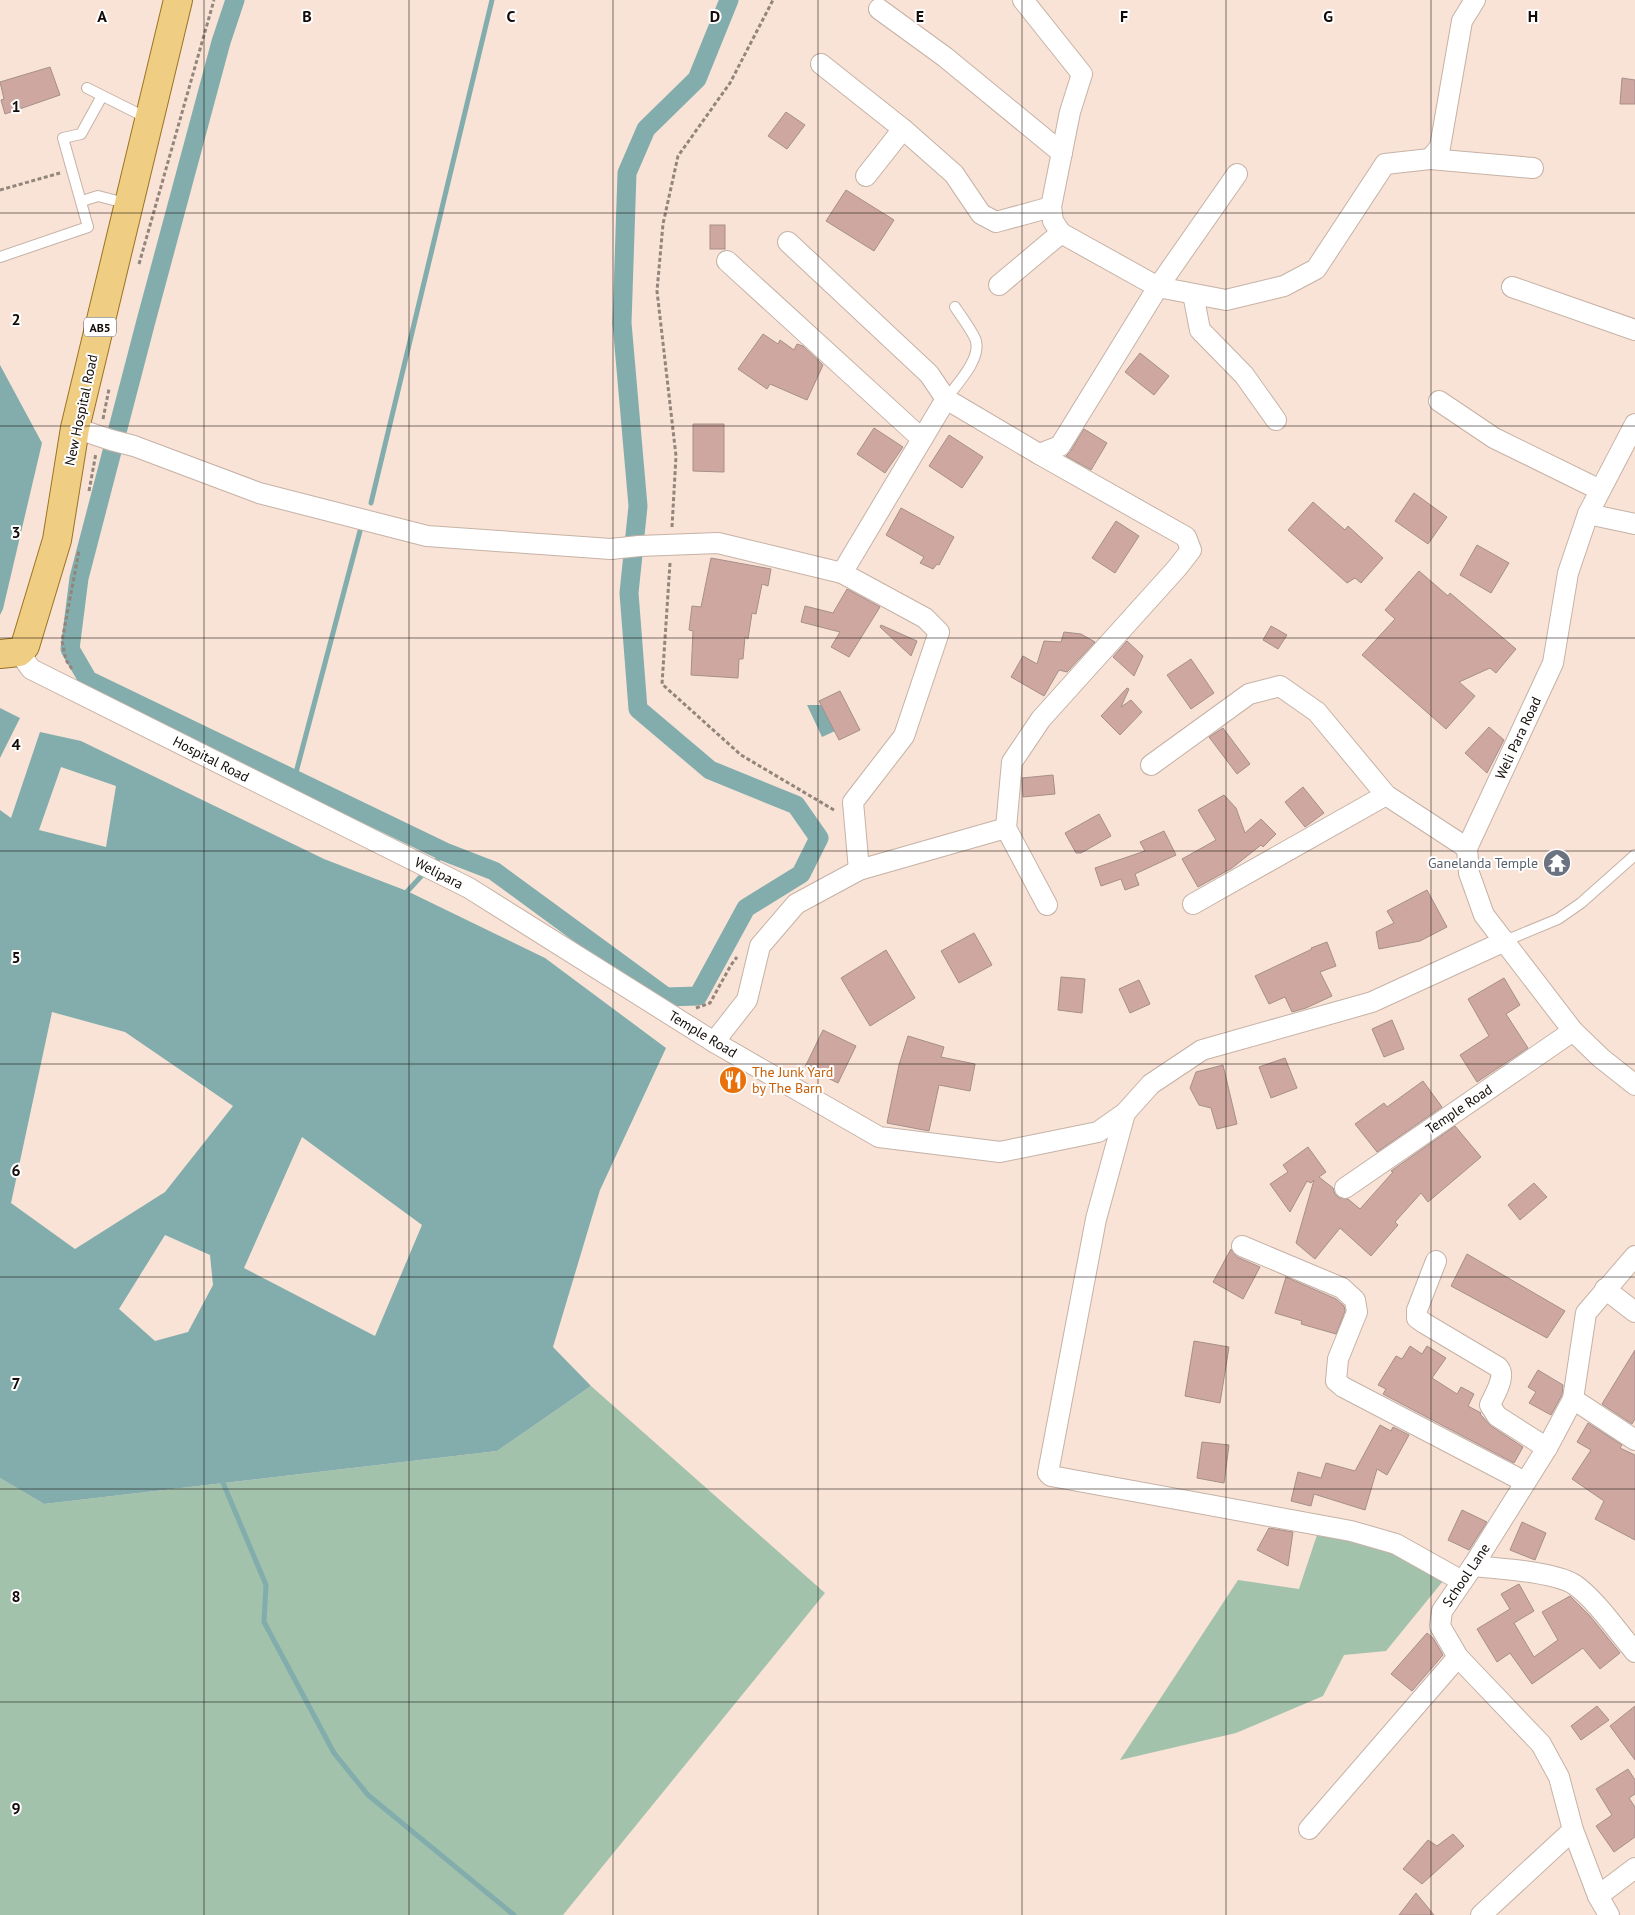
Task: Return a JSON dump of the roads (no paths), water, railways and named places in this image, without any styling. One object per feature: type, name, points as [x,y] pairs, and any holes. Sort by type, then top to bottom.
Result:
[{"type":"main road","name":"New Hospital Road","points":[[9,653],[25,646],[57,540],[95,435],[129,204],[178,0]]},
{"type":"street","points":[[1023,0],[1082,74],[1070,112],[1051,207],[1053,221],[1061,233],[1158,287],[1226,300],[1284,286],[1316,269],[1385,164],[1430,159],[1534,168]]},
{"type":"street","points":[[1430,159],[1440,147],[1462,21],[1475,0]]},
{"type":"street","points":[[879,9],[945,57],[1062,153]]},
{"type":"street","points":[[821,64],[902,129],[954,174],[982,214],[996,222],[1051,207]]},
{"type":"street","points":[[866,176],[902,129]]},
{"type":"street","points":[[1039,454],[1060,446],[1158,287],[1237,174]]},
{"type":"street","points":[[999,285],[1061,233]]},
{"type":"street","points":[[788,242],[929,374],[946,399],[1186,537],[1192,550],[1042,719],[1012,762],[1006,828],[1047,906]]},
{"type":"street","points":[[727,261],[922,439]]},
{"type":"street","points":[[1512,287],[1635,330]]},
{"type":"street","points":[[1193,294],[1200,330],[1244,375],[1276,420]]},
{"type":"street","points":[[842,573],[946,399]]},
{"type":"street","points":[[1439,401],[1494,438],[1600,490]]},
{"type":"street","name":"Weli Para Road","points":[[1573,1031],[1484,915],[1469,873],[1467,848],[1553,663],[1568,573],[1588,514],[1635,424]]},
{"type":"street","points":[[95,435],[134,446],[259,493],[427,536],[611,549],[672,544],[718,543],[842,573],[925,618],[939,632],[904,736],[853,802],[859,870]]},
{"type":"street","points":[[1588,514],[1635,524]]},
{"type":"street","name":"Hospital Road","points":[[9,653],[31,669],[410,858]]},
{"type":"street","points":[[1152,765],[1249,694],[1280,686],[1318,712],[1386,795],[1467,848]]},
{"type":"street","points":[[1193,904],[1386,795]]},
{"type":"street","points":[[714,1042],[747,1000],[760,946],[796,904],[859,870],[1006,828]]},
{"type":"street","name":"Welipara","points":[[410,858],[469,888]]},
{"type":"street","name":"Temple Road","points":[[469,888],[714,1042],[880,1137],[1000,1152],[1098,1132],[1125,1113]]},
{"type":"street","points":[[1505,941],[1372,1002],[1202,1050],[1151,1084],[1125,1113],[1096,1220],[1048,1473],[1051,1476],[1351,1531],[1396,1544],[1467,1574],[1506,1568],[1548,1576],[1574,1584],[1635,1652]]},
{"type":"street","points":[[1573,1031],[1601,1058],[1635,1085]]},
{"type":"street","name":"Temple Road","points":[[1345,1188],[1573,1031]]},
{"type":"street","points":[[1242,1246],[1342,1288],[1355,1300],[1357,1312],[1338,1360],[1336,1381],[1342,1387],[1525,1482]]},
{"type":"street","name":"School Lane","points":[[1609,1915],[1598,1896],[1573,1830],[1559,1777],[1541,1744],[1458,1657],[1440,1626],[1442,1611],[1547,1448],[1573,1399],[1586,1313],[1635,1256]]},
{"type":"street","points":[[1436,1261],[1417,1310],[1417,1318],[1501,1370],[1502,1376],[1490,1405],[1492,1411],[1547,1448]]},
{"type":"street","points":[[1605,1289],[1635,1312]]},
{"type":"street","points":[[1573,1399],[1635,1440]]},
{"type":"street","points":[[1309,1828],[1458,1657]]},
{"type":"street","points":[[1481,1915],[1573,1830]]},
{"type":"street","points":[[1598,1896],[1635,1868]]},
{"type":"lane","points":[[87,88],[149,119]]},
{"type":"lane","points":[[0,257],[88,227],[63,138],[81,134],[102,96]]},
{"type":"lane","points":[[82,201],[98,196],[129,204]]},
{"type":"lane","points":[[946,399],[969,369],[976,341],[955,307]]},
{"type":"lane","points":[[1505,941],[1558,919],[1581,903],[1635,855]]},
{"type":"water","points":[[0,365],[42,443],[0,615]]},
{"type":"water","points":[[807,705],[821,705],[835,731],[822,737]]},
{"type":"water","points":[[0,708],[20,718],[0,758]]},
{"type":"water","points":[[40,732],[81,741],[324,859],[407,891],[545,958],[666,1048],[600,1190],[553,1347],[591,1386],[497,1451],[44,1504],[0,1478],[0,810],[11,818]],"holes":[[[61,767],[116,786],[106,847],[39,830]],[[52,1012],[125,1032],[233,1106],[165,1192],[75,1249],[11,1203]],[[302,1137],[422,1225],[375,1336],[244,1268]],[[165,1235],[210,1255],[213,1285],[188,1332],[155,1341],[119,1309]]]},
{"type":"waterway","points":[[235,0],[221,42],[79,578],[70,649],[88,680],[445,852],[494,871],[666,997],[698,996],[746,908],[801,874],[819,838],[796,805],[710,770],[638,709],[629,593],[638,506],[622,323],[627,173],[646,129],[697,79],[729,0]]},
{"type":"waterway","points":[[371,503],[492,0]]},
{"type":"waterway","points":[[294,780],[360,531]]},
{"type":"waterway","points":[[433,864],[445,852]]},
{"type":"waterway","points":[[404,895],[425,872]]},
{"type":"waterway","points":[[221,1478],[266,1585],[264,1622],[334,1753],[368,1795],[514,1915]]},
{"type":"place","name":"Ganelanda Temple","points":[[1557,863]]},
{"type":"place","name":"The Junk Yard by The Barn","points":[[733,1080]]}]
